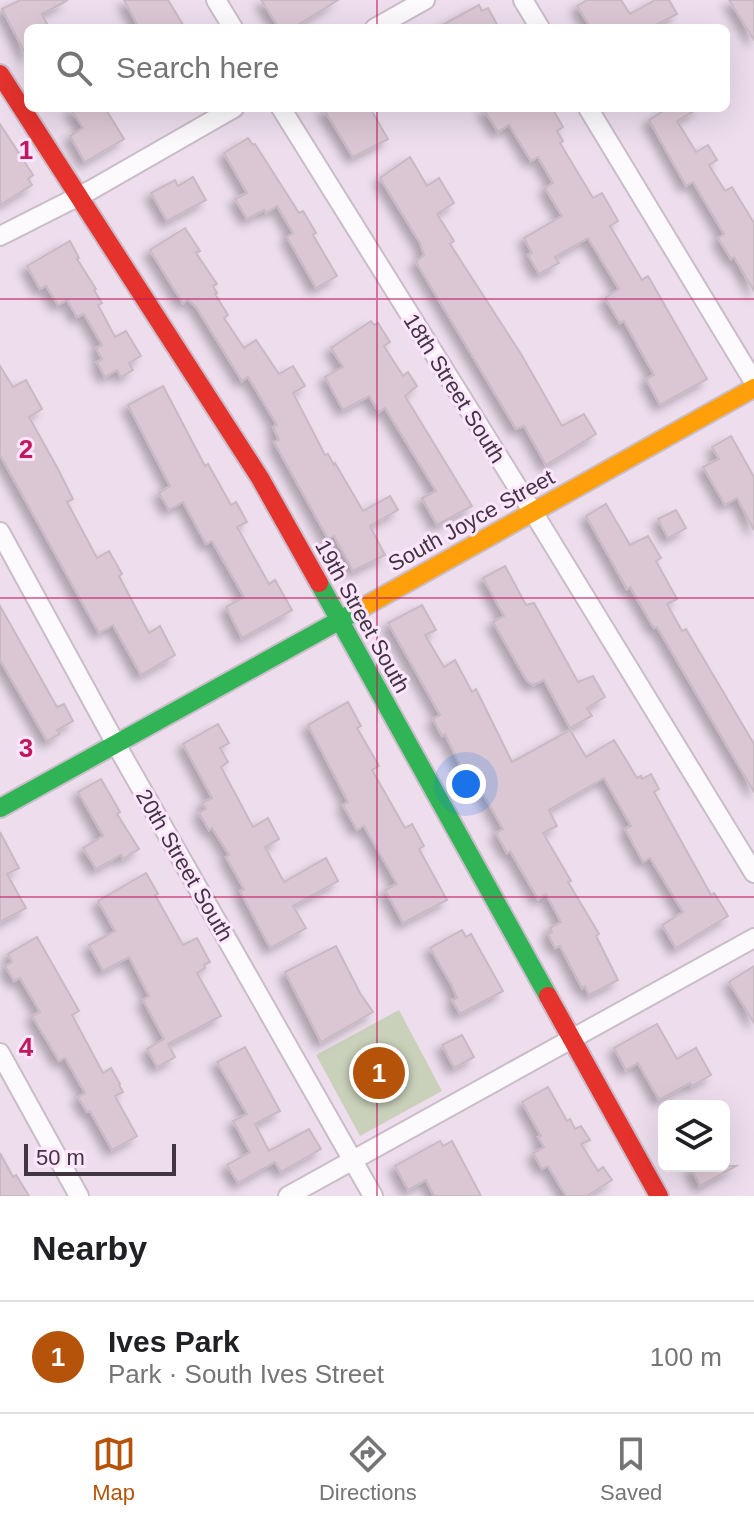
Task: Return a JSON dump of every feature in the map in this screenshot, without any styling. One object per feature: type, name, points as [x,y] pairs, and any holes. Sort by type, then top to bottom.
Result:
[{"type":"street","points":[[216,0],[231,24]]},
{"type":"street","points":[[382,24],[425,0]]},
{"type":"street","points":[[523,0],[538,24]]},
{"type":"street","name":"19th Street South","points":[[0,74],[24,112]]},
{"type":"street","name":"19th Street South","points":[[24,112],[260,478],[659,1196]]},
{"type":"street","points":[[0,236],[227,112]]},
{"type":"street","name":"18th Street South","points":[[283,112],[754,873]]},
{"type":"street","points":[[590,112],[754,382]]},
{"type":"street","name":"South Joyce Street","points":[[0,808],[117,746],[754,388]]},
{"type":"street","name":"20th Street South","points":[[0,532],[117,746],[373,1196]]},
{"type":"street","points":[[288,1196],[754,938]]},
{"type":"street","points":[[0,1053],[79,1196]]},
{"type":"green space","points":[[399,1010],[442,1091],[360,1136],[316,1055]]},
{"type":"building","points":[[20,0],[68,0],[42,14],[47,24],[24,24],[24,51],[2,9]]},
{"type":"building","points":[[124,0],[168,0],[183,24],[137,24]]},
{"type":"building","points":[[261,0],[338,0],[299,24],[276,24]]},
{"type":"building","points":[[587,0],[621,0],[630,14],[655,0],[669,0],[677,14],[658,24],[588,24],[577,6]]},
{"type":"building","points":[[729,0],[754,0],[754,40]]},
{"type":"building","points":[[479,5],[482,11],[488,8],[497,24],[444,24]]},
{"type":"building","points":[[73,112],[107,112],[124,139],[85,162],[70,136],[83,128]]},
{"type":"building","points":[[325,112],[372,112],[388,139],[353,157]]},
{"type":"building","points":[[486,112],[554,112],[563,127],[557,131],[563,141],[560,143],[593,198],[602,193],[618,221],[610,226],[642,280],[648,276],[707,379],[660,405],[646,379],[654,375],[624,321],[620,323],[605,298],[619,289],[588,238],[555,257],[559,263],[539,274],[528,255],[532,253],[524,238],[562,216],[545,188],[553,183],[538,157],[531,161],[509,125],[498,132]]},
{"type":"building","points":[[662,112],[692,112],[677,121],[696,152],[708,145],[717,160],[709,165],[725,191],[732,187],[754,223],[754,291],[734,257],[731,259],[718,238],[724,234],[693,182],[686,186],[649,120]]},
{"type":"building","points":[[0,124],[33,175],[28,179],[32,185],[0,205]]},
{"type":"building","points":[[248,138],[255,144],[299,213],[303,211],[337,276],[316,288],[287,237],[293,233],[277,206],[247,219],[235,199],[247,193],[224,153]]},
{"type":"building","points":[[410,157],[427,186],[439,178],[454,203],[437,214],[454,241],[450,244],[521,354],[562,426],[584,414],[596,434],[546,465],[524,426],[516,429],[416,262],[424,255],[420,243],[380,178]]},
{"type":"building","points":[[193,177],[206,200],[167,221],[151,193],[175,180],[178,186]]},
{"type":"building","points":[[185,228],[200,251],[196,253],[217,284],[213,286],[215,294],[228,315],[224,318],[244,348],[256,340],[279,374],[293,366],[305,386],[293,393],[325,455],[328,454],[335,463],[363,511],[390,496],[398,510],[370,526],[385,555],[353,571],[334,536],[328,539],[274,442],[279,440],[273,427],[277,425],[248,377],[242,381],[196,307],[188,299],[183,303],[172,286],[150,250]]},
{"type":"building","points":[[70,241],[77,259],[96,289],[102,303],[98,305],[115,337],[126,331],[141,356],[129,363],[133,370],[121,377],[117,370],[105,377],[97,362],[102,359],[96,348],[102,345],[84,314],[77,317],[67,300],[58,305],[46,286],[40,289],[27,266]]},
{"type":"building","points":[[371,321],[374,325],[378,323],[390,342],[384,346],[403,376],[408,372],[417,386],[405,396],[472,506],[437,525],[422,498],[436,491],[385,408],[379,412],[369,396],[343,410],[325,377],[343,367],[331,348]]},
{"type":"building","points":[[0,366],[13,387],[26,380],[42,409],[29,417],[73,499],[67,502],[97,558],[109,551],[149,633],[160,626],[175,655],[141,675],[113,625],[99,633],[0,455]]},
{"type":"building","points":[[163,386],[205,466],[208,464],[231,505],[236,502],[247,522],[237,527],[269,584],[275,580],[292,610],[242,638],[226,607],[244,597],[212,541],[206,544],[183,502],[169,510],[159,493],[170,486],[128,405]]},
{"type":"building","points":[[731,436],[754,477],[754,530],[737,498],[725,505],[703,467],[719,459],[712,447]]},
{"type":"building","points":[[606,504],[630,545],[648,536],[661,558],[656,561],[677,599],[667,604],[682,631],[686,629],[754,744],[754,792],[657,627],[654,628],[630,587],[627,589],[586,516]]},
{"type":"building","points":[[676,510],[686,528],[668,538],[658,519]]},
{"type":"building","points":[[505,566],[526,605],[534,603],[578,682],[593,676],[605,697],[587,708],[592,716],[570,728],[544,680],[533,685],[527,681],[493,622],[504,616],[483,578]]},
{"type":"building","points":[[422,605],[436,630],[425,635],[444,667],[455,660],[472,692],[476,689],[512,762],[570,730],[586,757],[614,740],[637,778],[651,774],[659,789],[654,792],[711,895],[714,893],[728,916],[676,948],[662,925],[683,912],[650,858],[643,862],[625,829],[631,826],[604,778],[549,810],[557,826],[543,833],[599,934],[596,936],[618,980],[589,995],[585,986],[582,988],[560,946],[555,948],[548,934],[552,932],[550,928],[561,922],[546,894],[538,899],[510,851],[507,853],[496,833],[503,829],[470,770],[464,773],[445,734],[442,736],[433,719],[440,715],[388,623]]},
{"type":"building","points":[[0,606],[57,707],[64,704],[73,721],[57,730],[60,734],[47,741],[0,660]]},
{"type":"building","points":[[348,702],[361,726],[357,728],[379,766],[372,770],[405,828],[412,824],[424,846],[419,849],[447,900],[403,923],[385,890],[397,884],[364,826],[357,830],[343,805],[348,802],[308,725]]},
{"type":"building","points":[[218,724],[229,743],[220,748],[228,762],[221,767],[253,827],[268,818],[279,839],[265,847],[284,882],[326,858],[338,881],[293,906],[306,928],[270,948],[240,891],[244,889],[226,857],[229,855],[199,813],[206,809],[202,803],[212,798],[183,744]]},
{"type":"building","points":[[101,779],[120,812],[117,814],[139,849],[96,869],[83,848],[103,836],[78,792]]},
{"type":"building","points":[[0,832],[19,868],[7,874],[26,908],[0,922]]},
{"type":"building","points":[[146,873],[183,945],[197,938],[210,962],[197,973],[221,1016],[168,1044],[175,1057],[157,1067],[147,1049],[164,1039],[143,1000],[149,996],[129,957],[103,971],[89,945],[115,931],[98,901]]},
{"type":"building","points":[[462,930],[466,937],[471,934],[503,991],[460,1014],[452,1000],[457,998],[452,986],[430,948]]},
{"type":"building","points":[[37,937],[79,1011],[72,1015],[103,1073],[111,1068],[123,1092],[115,1096],[137,1136],[112,1150],[90,1111],[87,1112],[78,1097],[85,1093],[65,1058],[59,1061],[32,1016],[40,1012],[20,978],[14,981],[5,966],[12,962],[8,954]]},
{"type":"building","points":[[336,946],[373,1012],[321,1042],[285,972]]},
{"type":"building","points":[[754,966],[754,1023],[729,982]]},
{"type":"building","points":[[657,1024],[677,1059],[696,1048],[711,1075],[659,1100],[638,1063],[626,1070],[614,1048]]},
{"type":"building","points":[[462,1035],[474,1057],[454,1068],[442,1045]]},
{"type":"building","points":[[245,1047],[280,1111],[255,1124],[269,1151],[309,1129],[321,1149],[281,1172],[275,1162],[238,1183],[227,1165],[250,1152],[233,1121],[247,1114],[217,1062]]},
{"type":"building","points":[[548,1087],[567,1121],[570,1119],[575,1129],[581,1126],[590,1140],[581,1144],[598,1171],[603,1167],[612,1180],[587,1196],[566,1196],[548,1166],[542,1169],[533,1153],[544,1147],[522,1102]]},
{"type":"building","points":[[440,1141],[443,1146],[452,1141],[481,1196],[434,1196],[426,1180],[408,1190],[395,1166]]},
{"type":"building","points":[[0,1153],[13,1177],[16,1175],[29,1196],[0,1196]]},
{"type":"building","points":[[693,1172],[725,1172],[700,1186]]},
{"type":"traffic: fast","points":[[319,583],[548,996]]},
{"type":"traffic: fast","points":[[0,808],[360,609]]},
{"type":"traffic: slow","points":[[360,609],[754,388]]},
{"type":"traffic: jam","points":[[0,74],[24,111]]},
{"type":"traffic: jam","points":[[24,112],[260,478],[319,583]]},
{"type":"traffic: jam","points":[[548,996],[659,1196]]},
{"type":"place","name":"Ives Park","points":[[379,1073]]}]
